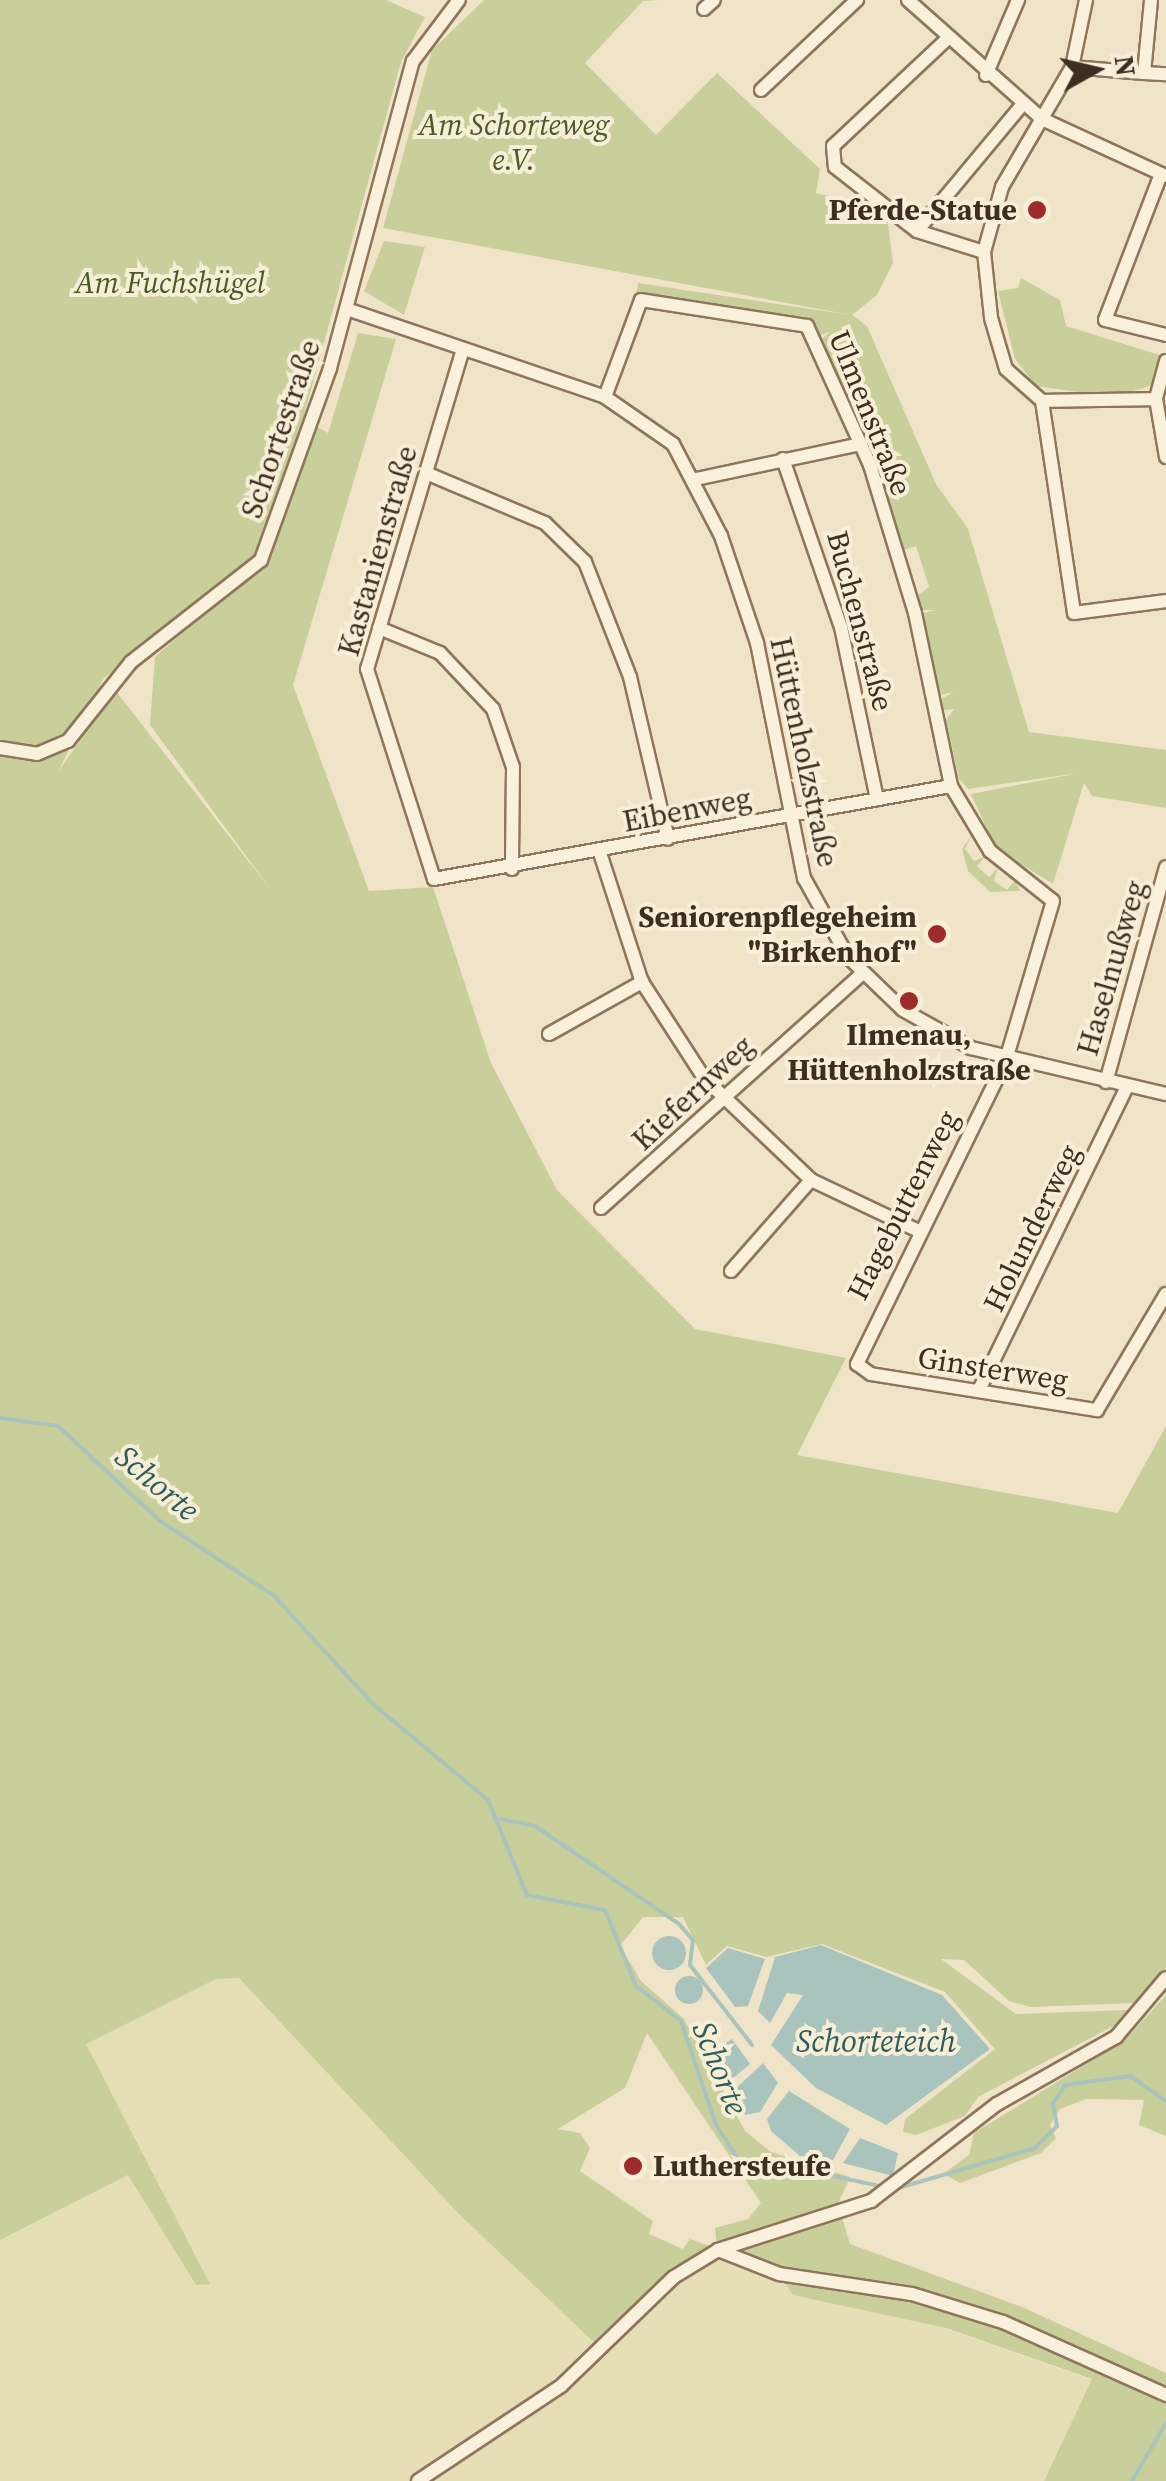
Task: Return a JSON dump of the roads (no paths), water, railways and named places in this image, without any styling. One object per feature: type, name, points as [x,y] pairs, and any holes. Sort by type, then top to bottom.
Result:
[{"type":"street","name":"Schortestraße","points":[[0,748],[37,754],[68,741],[132,662],[261,560],[348,310],[413,61],[458,0]]},
{"type":"street","points":[[760,90],[857,0]]},
{"type":"street","points":[[908,0],[946,40],[1042,119],[1163,175],[1105,320],[1166,336]]},
{"type":"street","points":[[986,75],[1018,0]]},
{"type":"street","points":[[1086,0],[1072,67],[1002,187],[984,252],[999,351],[1021,389],[1042,401],[1156,399]]},
{"type":"street","points":[[1144,74],[1151,0]]},
{"type":"street","points":[[946,40],[833,146],[836,167],[860,192],[885,199],[917,230],[984,252]]},
{"type":"street","points":[[1072,67],[1166,74]]},
{"type":"street","points":[[917,230],[1023,104]]},
{"type":"street","name":"Ulmenstraße","points":[[604,397],[642,300],[808,326],[861,444],[915,613],[951,786],[990,852],[1053,900],[1006,1060]]},
{"type":"street","name":"Hüttenholzstraße","points":[[348,310],[604,397],[656,427],[696,478],[757,642],[809,893],[862,974],[926,1026],[1006,1060],[1166,1094]]},
{"type":"street","name":"Kastanienstraße","points":[[434,878],[412,790],[370,688],[380,628],[463,349]]},
{"type":"street","points":[[1166,361],[1156,399],[1166,457]]},
{"type":"street","points":[[1042,401],[1074,614],[1166,601]]},
{"type":"street","points":[[696,478],[861,444]]},
{"type":"street","name":"Buchenstraße","points":[[783,459],[842,627],[876,799]]},
{"type":"street","points":[[426,473],[544,523],[584,562],[630,677],[668,839]]},
{"type":"street","points":[[380,628],[440,653],[494,709],[513,767],[512,869]]},
{"type":"street","name":"Eibenweg","points":[[434,878],[512,869],[951,786]]},
{"type":"street","points":[[600,853],[642,982],[722,1098],[811,1180],[917,1230]]},
{"type":"street","name":"Haselnußweg","points":[[1106,1082],[1166,867]]},
{"type":"street","name":"Kiefernweg","points":[[602,1208],[862,974]]},
{"type":"street","points":[[549,1034],[642,982]]},
{"type":"street","name":"Hagebuttenweg","points":[[864,1372],[856,1352],[1006,1060]]},
{"type":"street","name":"Holunderweg","points":[[979,1390],[1127,1086]]},
{"type":"street","points":[[732,1271],[811,1180]]},
{"type":"street","name":"Ginsterweg","points":[[864,1372],[1105,1408],[1166,1294]]},
{"type":"street","points":[[418,2481],[561,2386],[648,2299],[718,2250],[871,2200],[997,2104],[1116,2038],[1166,1978]]},
{"type":"street","points":[[718,2250],[779,2274],[912,2294],[1003,2322],[1166,2395]]},
{"type":"water","points":[[669,1936],[681,1941],[686,1953],[681,1965],[669,1970],[657,1965],[652,1953],[657,1941]]},
{"type":"water","name":"Schorteteich","points":[[821,1945],[942,1995],[990,2049],[886,2125],[816,2088],[771,2045],[803,1995],[787,1993],[770,2023],[758,2011],[775,1957]]},
{"type":"water","points":[[728,1948],[765,1959],[748,2006],[735,2007],[706,1968]]},
{"type":"water","points":[[689,1976],[699,1980],[703,1990],[699,2000],[689,2004],[679,2000],[675,1990],[679,1980]]},
{"type":"water","points":[[732,2039],[750,2064],[726,2084],[717,2049]]},
{"type":"water","points":[[763,2063],[778,2083],[760,2112],[745,2115],[731,2093]]},
{"type":"water","points":[[789,2091],[850,2129],[833,2160],[800,2156],[771,2131],[767,2119]]},
{"type":"water","points":[[860,2138],[898,2153],[893,2176],[843,2163]]},
{"type":"waterway","name":"Schorte","points":[[0,1418],[58,1426],[160,1521],[274,1596],[374,1705],[488,1800],[527,1895],[605,1910],[636,1986],[681,2021],[716,2125],[745,2170],[800,2169],[885,2187]]},
{"type":"waterway","points":[[500,1819],[535,1826],[679,1924],[693,1940],[690,1965],[752,2045]]},
{"type":"waterway","name":"Schorte","points":[[895,2189],[1035,2148],[1057,2126],[1053,2103],[1065,2085],[1130,2076],[1166,2101]]},
{"type":"waterway","points":[[1132,2481],[1166,2423]]},
{"type":"place","name":"Pferde-Statue","points":[[1037,210]]},
{"type":"place","name":"Seniorenpflegeheim \"Birkenhof\"","points":[[937,934]]},
{"type":"place","name":"Ilmenau, Hüttenholzstraße","points":[[909,1001]]},
{"type":"place","name":"Luthersteufe","points":[[633,2166]]},
{"type":"park label","name":"Am Schorteweg e.V.","points":[[514,142]]},
{"type":"park label","name":"Am Fuchshügel","points":[[170,283]]}]
